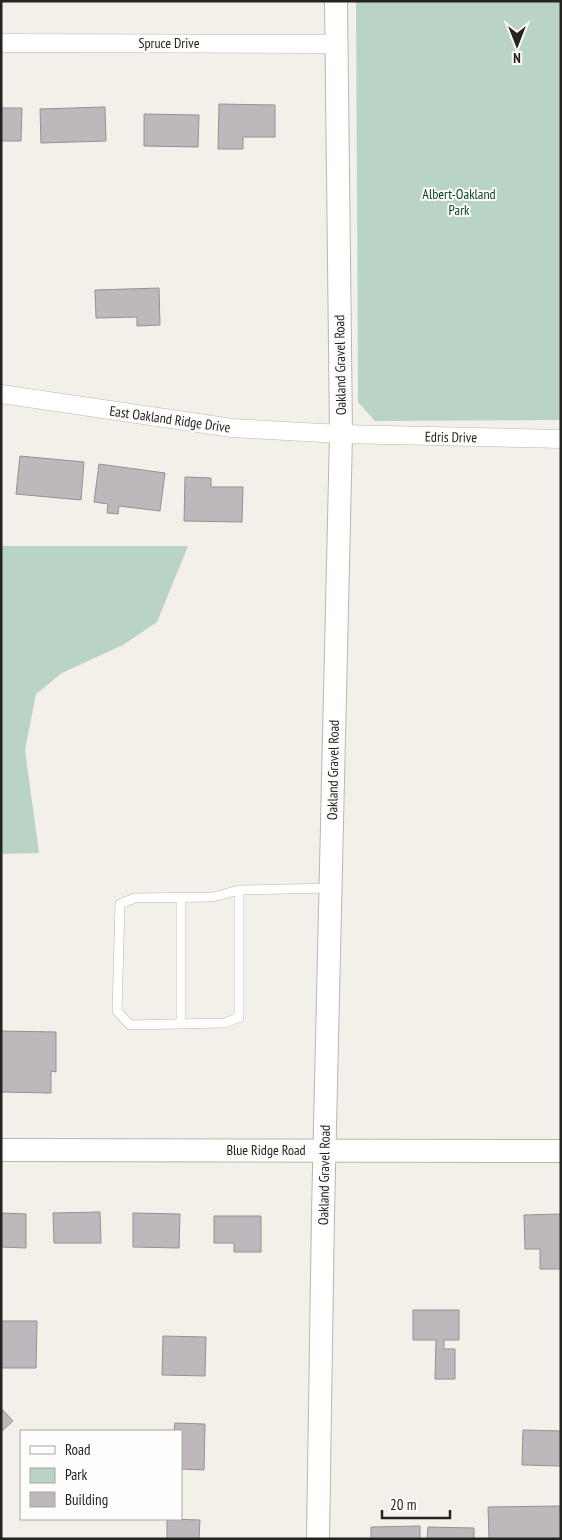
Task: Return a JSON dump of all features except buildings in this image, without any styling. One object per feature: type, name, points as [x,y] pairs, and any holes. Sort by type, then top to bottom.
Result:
[{"type":"street","name":"Oakland Gravel Road","points":[[318,1539],[330,888],[341,434],[336,1]]},
{"type":"street","name":"Spruce Drive","points":[[1,43],[336,44]]},
{"type":"street","name":"East Oakland Ridge Drive","points":[[1,394],[232,428],[341,434]]},
{"type":"street","name":"Edris Drive","points":[[341,434],[561,439]]},
{"type":"street","name":"Blue Ridge Road","points":[[1,1150],[561,1151]]},
{"type":"lane","points":[[240,890],[239,1017],[225,1023],[130,1026],[117,1011],[120,904],[135,898],[213,897],[240,890],[330,888]]},
{"type":"lane","points":[[181,898],[181,1024]]},
{"type":"green space","name":"Albert-Oakland Park","points":[[356,1],[561,1],[561,420],[375,421],[358,402]]},
{"type":"green space","points":[[1,546],[188,546],[157,622],[123,645],[62,673],[36,694],[25,750],[39,853],[1,854]]}]
